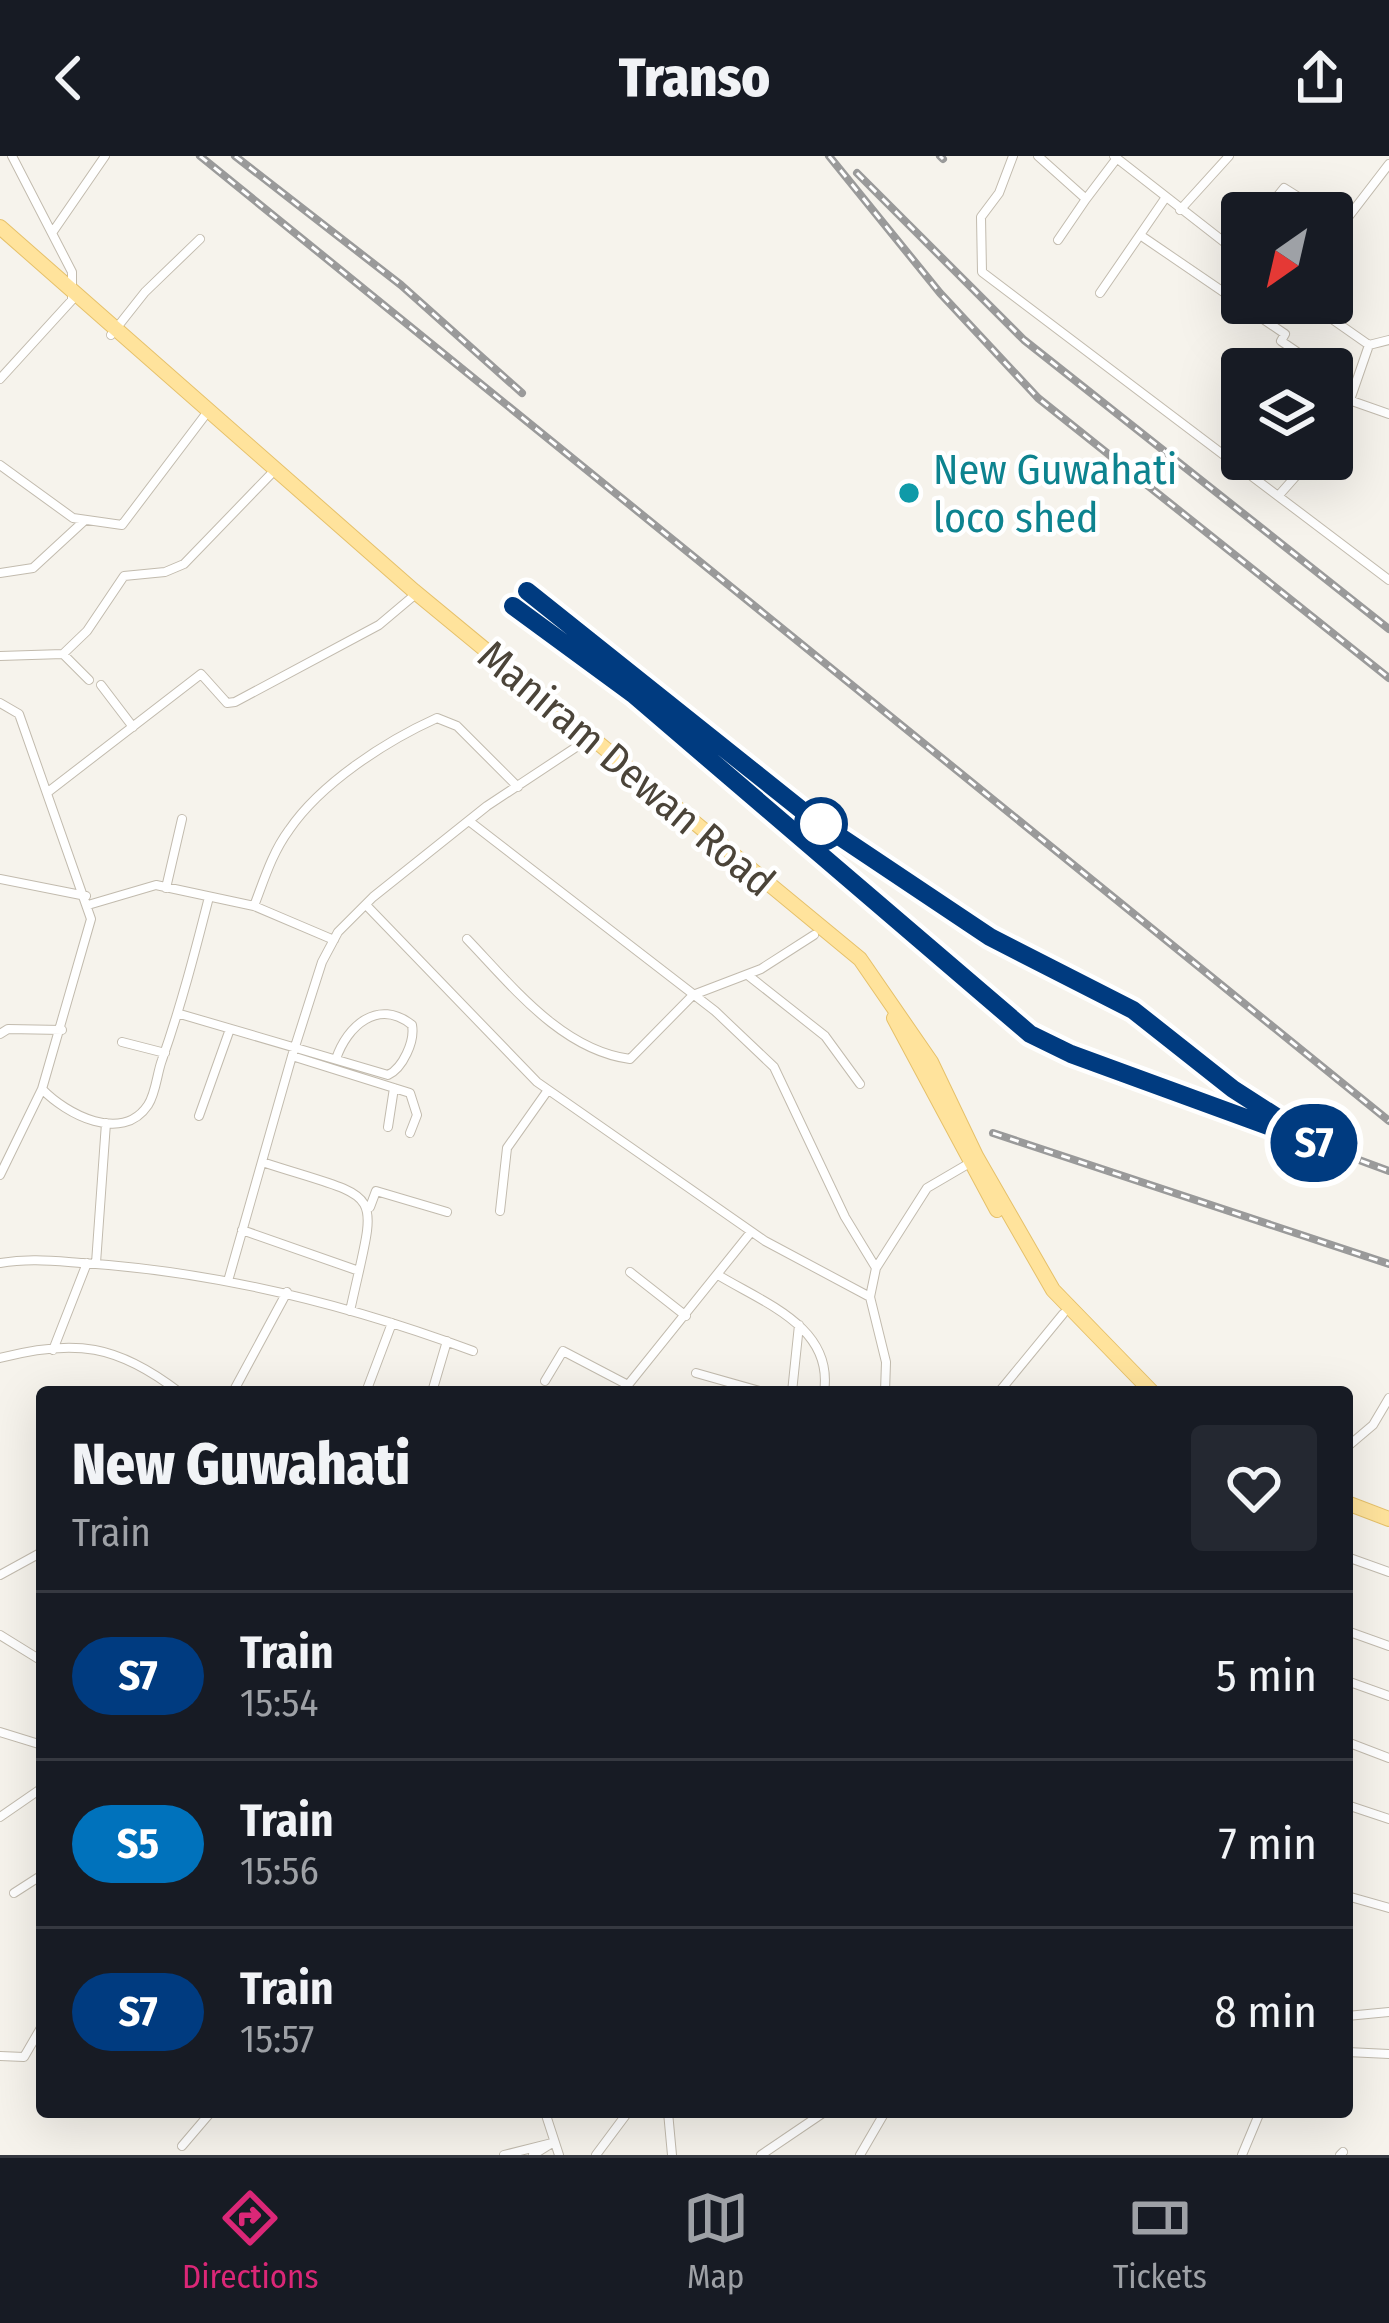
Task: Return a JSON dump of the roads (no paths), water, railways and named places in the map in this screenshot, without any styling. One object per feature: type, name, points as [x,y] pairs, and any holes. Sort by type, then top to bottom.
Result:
[{"type":"main road","name":"Maniram Dewan Road","points":[[0,227],[413,596],[860,959],[931,1062],[976,1156],[1053,1289],[1146,1386]]},
{"type":"main road","name":"Maniram Dewan Road","points":[[0,238],[72,294]]},
{"type":"main road","name":"Maniram Dewan Road","points":[[208,412],[359,547]]},
{"type":"main road","name":"Maniram Dewan Road","points":[[589,741],[856,967],[891,1013],[968,1164],[1063,1314],[1134,1386]]},
{"type":"main road","points":[[1353,1506],[1389,1523]]},
{"type":"main road","points":[[1353,1514],[1389,1523]]},
{"type":"street","points":[[0,379],[72,294],[72,272],[12,156]]},
{"type":"street","points":[[52,233],[105,156]]},
{"type":"street","points":[[1013,156],[999,193],[981,217],[982,272],[1389,580]]},
{"type":"street","points":[[1038,156],[1086,199]]},
{"type":"street","points":[[1180,210],[1229,156]]},
{"type":"street","points":[[1058,240],[1116,157],[1221,240]]},
{"type":"street","points":[[1353,211],[1389,164]]},
{"type":"street","points":[[1100,293],[1166,197]]},
{"type":"street","points":[[1140,235],[1285,334],[1281,341],[1291,348]]},
{"type":"street","points":[[115,332],[145,292],[200,239]]},
{"type":"street","points":[[1339,324],[1369,345],[1389,340]]},
{"type":"street","points":[[1353,389],[1369,345]]},
{"type":"street","points":[[1353,396],[1389,414]]},
{"type":"street","points":[[0,465],[73,518],[122,525],[208,412]]},
{"type":"street","points":[[0,656],[63,654],[87,631],[124,576],[165,572],[184,564],[272,473]]},
{"type":"street","points":[[1280,494],[1292,480]]},
{"type":"street","points":[[0,573],[33,568],[86,520]]},
{"type":"street","points":[[48,792],[201,674],[226,703],[235,702],[379,626],[413,596]]},
{"type":"street","points":[[63,654],[89,680]]},
{"type":"street","points":[[101,685],[133,727]]},
{"type":"street","points":[[0,704],[19,714],[87,901],[84,956],[62,1030],[42,1089],[0,1174]]},
{"type":"street","points":[[254,906],[290,827],[333,786],[409,730],[437,718],[458,726],[518,787]]},
{"type":"street","points":[[228,1281],[293,1051],[334,940],[367,906],[469,821],[589,741]]},
{"type":"street","points":[[166,888],[182,819]]},
{"type":"street","points":[[469,821],[693,995],[774,1067],[845,1217],[876,1268]]},
{"type":"street","points":[[0,879],[87,901],[136,887],[166,888],[254,906],[334,940]]},
{"type":"street","points":[[42,1089],[56,1104],[92,1123],[122,1122],[148,1106],[180,1014],[209,897]]},
{"type":"street","points":[[367,906],[548,1090],[752,1232],[870,1297]]},
{"type":"street","points":[[467,939],[571,1038],[607,1056],[630,1059],[693,995],[748,976],[814,935]]},
{"type":"street","points":[[748,976],[825,1036],[860,1084]]},
{"type":"street","points":[[180,1014],[410,1093],[417,1114],[410,1133]]},
{"type":"street","points":[[293,1051],[394,1074],[414,1035],[412,1025],[398,1016],[374,1014],[350,1028],[336,1059]]},
{"type":"street","points":[[3,1029],[62,1030]]},
{"type":"street","points":[[199,1116],[230,1029]]},
{"type":"street","points":[[122,1042],[165,1053]]},
{"type":"street","points":[[388,1127],[394,1088]]},
{"type":"street","points":[[500,1211],[507,1148],[548,1090]]},
{"type":"street","points":[[53,1350],[91,1263],[106,1123]]},
{"type":"street","points":[[262,1162],[358,1193],[370,1207]]},
{"type":"street","points":[[885,1386],[886,1362],[870,1297],[876,1268],[927,1188],[968,1164]]},
{"type":"street","points":[[350,1311],[376,1191],[447,1212]]},
{"type":"street","points":[[242,1230],[358,1271]]},
{"type":"street","points":[[630,1382],[752,1232]]},
{"type":"street","points":[[0,1263],[29,1258],[228,1281],[287,1292],[473,1351]]},
{"type":"street","points":[[630,1272],[686,1316]]},
{"type":"street","points":[[718,1275],[799,1325],[820,1349],[823,1386]]},
{"type":"street","points":[[239,1386],[287,1292]]},
{"type":"street","points":[[1003,1386],[1063,1314]]},
{"type":"street","points":[[368,1386],[392,1323]]},
{"type":"street","points":[[793,1386],[799,1325]]},
{"type":"street","points":[[434,1386],[447,1341]]},
{"type":"street","points":[[0,1358],[95,1347],[138,1360],[171,1386]]},
{"type":"street","points":[[545,1381],[563,1352],[635,1386]]},
{"type":"street","points":[[696,1373],[742,1386]]},
{"type":"street","points":[[1353,1442],[1373,1425],[1389,1398]]},
{"type":"street","points":[[1,1574],[36,1555]]},
{"type":"street","points":[[1353,1559],[1389,1572]]},
{"type":"street","points":[[1353,1633],[1389,1646]]},
{"type":"street","points":[[0,1635],[36,1657]]},
{"type":"street","points":[[1353,1683],[1389,1696]]},
{"type":"street","points":[[0,1732],[36,1742]]},
{"type":"street","points":[[1353,1744],[1389,1758]]},
{"type":"street","points":[[0,1817],[36,1792]]},
{"type":"street","points":[[1353,1807],[1389,1819]]},
{"type":"street","points":[[14,1893],[36,1879]]},
{"type":"street","points":[[1353,1898],[1389,1908]]},
{"type":"street","points":[[1353,2015],[1389,2012]]},
{"type":"street","points":[[0,2056],[24,2056],[36,2036]]},
{"type":"street","points":[[1353,2052],[1389,2054]]},
{"type":"street","points":[[182,2146],[206,2118]]},
{"type":"street","points":[[546,2118],[559,2155]]},
{"type":"street","points":[[596,2155],[624,2118]]},
{"type":"street","points":[[669,2118],[673,2155]]},
{"type":"street","points":[[760,2155],[817,2118]]},
{"type":"street","points":[[860,2155],[882,2118]]},
{"type":"street","points":[[1244,2154],[1258,2118]]},
{"type":"street","points":[[503,2155],[552,2144]]},
{"type":"street","points":[[532,2155],[552,2144]]},
{"type":"railway","points":[[200,156],[1389,1121]]},
{"type":"railway","points":[[235,156],[401,285],[522,393]]},
{"type":"railway","points":[[829,156],[940,293],[1038,398],[1389,678]]},
{"type":"railway","points":[[940,156],[943,159]]},
{"type":"railway","points":[[857,173],[1024,340],[1389,629]]},
{"type":"railway","points":[[527,591],[612,657]]},
{"type":"railway","points":[[513,606],[633,694],[1030,1034],[1071,1054],[1389,1171]]},
{"type":"railway","points":[[688,716],[809,816],[990,937],[1133,1010],[1281,1120]]},
{"type":"railway","points":[[993,1133],[1389,1264]]},
{"type":"train","name":"S7","points":[[513,606],[633,694],[854,878],[964,982],[1030,1034],[1071,1054],[1320,1145],[1233,1089],[1133,1010],[990,937],[809,816],[527,591]]},
{"type":"place","name":"New Guwahati loco shed","points":[[909,493]]}]
